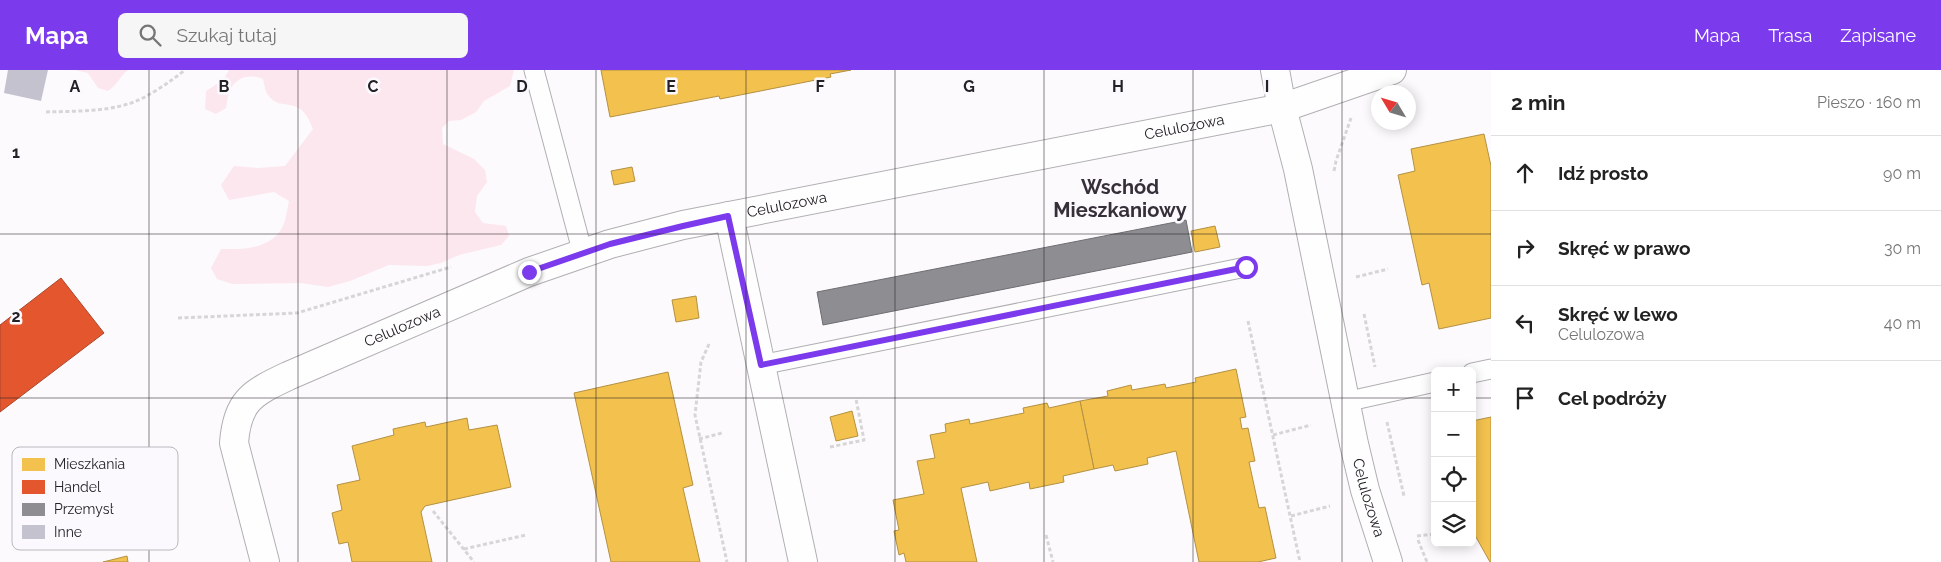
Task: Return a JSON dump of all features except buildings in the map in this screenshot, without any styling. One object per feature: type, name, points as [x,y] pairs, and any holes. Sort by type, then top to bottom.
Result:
[{"type":"street","name":"Celulozowa","points":[[1275,70],[1282,108],[1298,169],[1345,402],[1365,490],[1388,562]]},
{"type":"street","points":[[1282,108],[1392,70]]},
{"type":"street","name":"Celulozowa","points":[[265,562],[234,443],[236,424],[243,407],[251,397],[262,388],[288,376],[529,272],[610,244],[728,216],[1282,108]]},
{"type":"street","points":[[728,216],[803,562]]},
{"type":"lane","points":[[534,70],[583,254]]},
{"type":"lane","points":[[761,365],[1246,267]]},
{"type":"lane","points":[[1476,372],[1491,368]]},
{"type":"lane","points":[[1345,402],[1431,383]]},
{"type":"path","points":[[46,112],[92,110],[129,104],[169,83],[186,70]]},
{"type":"path","points":[[1335,178],[1334,167],[1352,113]]},
{"type":"path","points":[[178,318],[298,312],[459,265]]},
{"type":"path","points":[[1356,277],[1388,269]]},
{"type":"path","points":[[1248,322],[1300,562]]},
{"type":"path","points":[[709,344],[702,362],[694,415],[727,562]]},
{"type":"path","points":[[830,447],[864,440],[856,399]]},
{"type":"path","points":[[1273,435],[1310,425]]},
{"type":"path","points":[[699,439],[722,433]]},
{"type":"path","points":[[1291,516],[1330,506]]},
{"type":"path","points":[[433,511],[474,562]]},
{"type":"path","points":[[1417,536],[1431,534]]},
{"type":"path","points":[[464,549],[526,535]]},
{"type":"path","points":[[1046,535],[1053,562]]},
{"type":"shaded area","points":[[75,70],[128,70],[108,91],[98,88],[88,73]]},
{"type":"shaded area","points":[[229,70],[514,70],[510,86],[484,101],[476,112],[461,120],[449,121],[442,128],[443,144],[474,159],[485,170],[487,182],[477,196],[475,212],[483,223],[506,226],[509,236],[501,245],[459,255],[441,263],[427,266],[389,265],[350,281],[328,287],[300,283],[232,284],[217,279],[211,268],[221,249],[255,247],[270,241],[282,228],[289,201],[274,192],[229,200],[221,185],[234,166],[258,168],[285,166],[313,129],[302,111],[297,107],[273,100],[265,89],[263,79],[249,76],[237,81],[231,88],[226,108],[216,114],[205,109],[206,91],[223,80]]},
{"type":"district","name":"Wschód Mieszkaniowy","points":[[1120,198]]},
{"type":"route","points":[[529,272],[610,244],[728,216],[761,365],[1246,267]]}]
